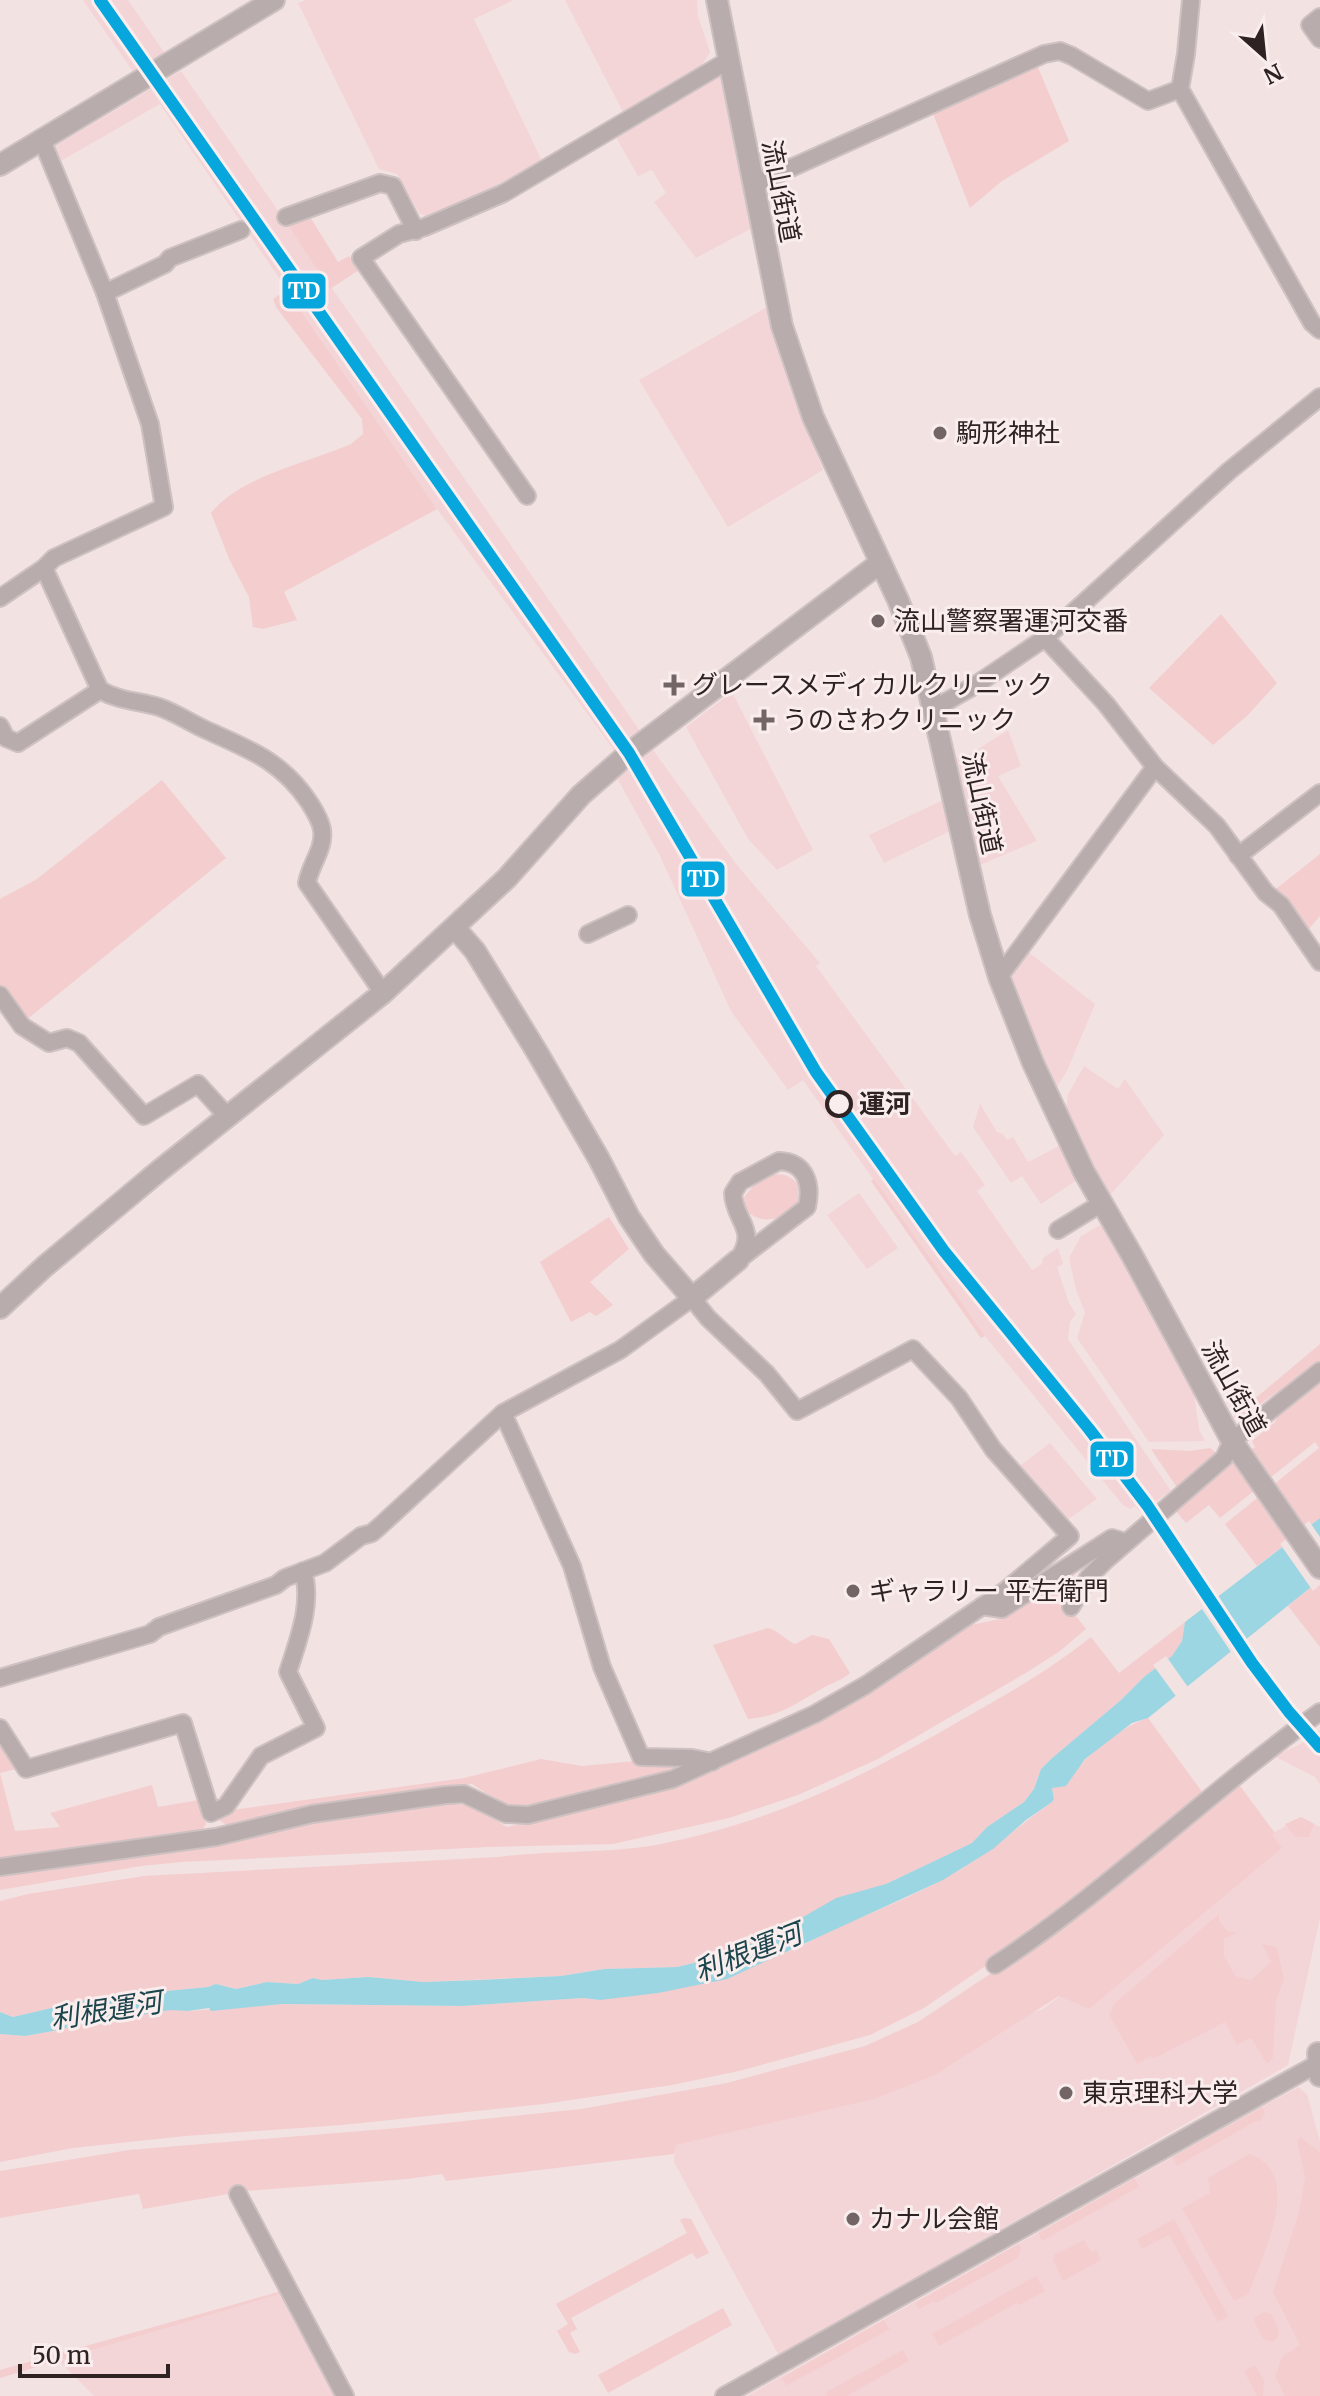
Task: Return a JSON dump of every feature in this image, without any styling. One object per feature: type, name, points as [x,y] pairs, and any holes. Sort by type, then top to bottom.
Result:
[{"type":"street","points":[[0,165],[274,0]]},
{"type":"street","name":"流山街道","points":[[717,0],[782,326],[824,445],[921,657],[980,915],[999,977],[1064,1133],[1102,1203],[1236,1448],[1320,1568]]},
{"type":"street","points":[[1191,0],[1180,89],[1312,323],[1320,330]]},
{"type":"street","points":[[1320,17],[1310,25],[1320,39]]},
{"type":"street","points":[[753,185],[1044,54],[1060,51],[1072,56],[1148,101],[1180,89]]},
{"type":"street","points":[[527,496],[361,258],[399,234],[416,231],[504,193],[729,60]]},
{"type":"street","points":[[0,598],[54,558],[164,507],[150,424],[105,293],[41,138]]},
{"type":"street","points":[[286,217],[380,183],[393,186],[416,231]]},
{"type":"street","points":[[105,293],[165,264],[170,258],[241,230]]},
{"type":"street","points":[[935,708],[1045,638],[1229,471],[1320,397]]},
{"type":"street","points":[[0,1308],[44,1267],[383,993],[507,878],[581,795],[629,753],[880,563]]},
{"type":"street","points":[[44,568],[100,690],[115,698],[159,707],[231,741],[280,767],[296,783],[313,807],[322,828],[322,840],[310,867],[307,883],[383,993]]},
{"type":"street","points":[[1045,638],[1106,704],[1155,767],[1217,826],[1266,893],[1281,905],[1320,962]]},
{"type":"street","points":[[0,726],[6,738],[18,743],[100,690]]},
{"type":"street","points":[[999,977],[1155,767]]},
{"type":"street","points":[[1238,856],[1320,793]]},
{"type":"street","points":[[588,934],[628,915]]},
{"type":"street","points":[[0,1867],[216,1837],[312,1814],[464,1794],[506,1814],[528,1815],[673,1779],[842,1699],[1006,1590],[1070,1536],[993,1449],[959,1398],[913,1349],[797,1411],[767,1374],[708,1318],[654,1254],[629,1217],[540,1057],[475,951],[455,928]]},
{"type":"street","points":[[0,995],[22,1026],[49,1043],[67,1038],[79,1043],[144,1116],[198,1084],[228,1117]]},
{"type":"street","points":[[0,1678],[150,1634],[159,1627],[276,1585],[285,1578],[325,1563],[361,1536],[372,1533],[503,1413],[620,1350],[692,1298],[807,1207],[810,1189],[799,1166],[790,1161],[771,1163],[740,1182],[733,1193],[734,1204],[747,1229],[747,1238],[738,1260]]},
{"type":"street","points":[[1058,1230],[1102,1203]]},
{"type":"street","points":[[739,1213],[747,1221],[760,1225],[785,1225]]},
{"type":"street","points":[[1071,1607],[1088,1578],[1125,1542],[1236,1448],[1320,1371]]},
{"type":"street","points":[[503,1413],[572,1566],[602,1667],[641,1757],[692,1758],[712,1762]]},
{"type":"street","points":[[982,1606],[1002,1609],[1112,1538],[1125,1542]]},
{"type":"street","points":[[211,1813],[226,1806],[261,1756],[316,1728],[288,1672],[302,1627],[307,1587],[303,1571]]},
{"type":"street","points":[[995,1965],[1036,1938],[1320,1712]]},
{"type":"street","points":[[0,1728],[26,1769],[183,1723],[216,1837]]},
{"type":"street","points":[[724,2396],[1319,2058]]},
{"type":"street","points":[[238,2194],[345,2396]]},
{"type":"shaded area","points":[[83,0],[128,0],[164,52],[134,73]]},
{"type":"shaded area","points":[[306,0],[514,0],[474,19],[543,163],[459,205],[427,217],[419,213],[397,174],[379,169],[298,3]]},
{"type":"shaded area","points":[[565,0],[697,0],[698,16],[710,52],[702,65],[624,114]]},
{"type":"shaded area","points":[[1037,65],[1069,141],[1002,181],[970,208],[932,111]]},
{"type":"shaded area","points":[[181,71],[640,731],[614,750],[437,509],[160,104],[59,162],[54,147]]},
{"type":"shaded area","points":[[717,74],[722,75],[752,228],[696,258],[654,202],[666,193],[652,170],[638,176],[616,137]]},
{"type":"shaded area","points":[[310,217],[338,262],[349,256],[359,270],[330,289],[288,225]]},
{"type":"shaded area","points":[[279,295],[291,296],[437,509],[284,592],[297,620],[263,629],[253,627],[249,597],[230,561],[211,513],[239,489],[351,444],[363,434],[362,419],[276,307],[273,299]]},
{"type":"shaded area","points":[[767,307],[790,388],[823,470],[728,527],[639,380]]},
{"type":"shaded area","points":[[1221,614],[1277,683],[1248,715],[1213,745],[1149,688]]},
{"type":"shaded area","points":[[732,692],[813,850],[777,870],[748,839],[686,727]]},
{"type":"shaded area","points":[[1008,730],[1021,766],[998,776],[1037,841],[980,865],[957,758],[972,753]]},
{"type":"shaded area","points":[[653,750],[737,865],[820,963],[816,966],[955,1156],[961,1152],[985,1185],[977,1191],[1032,1270],[1058,1248],[1063,1264],[1057,1267],[1076,1314],[1070,1322],[1068,1339],[1171,1491],[1140,1512],[1135,1506],[1130,1509],[1122,1504],[980,1330],[803,1080],[788,1090],[731,1011],[660,856],[617,778]]},
{"type":"shaded area","points":[[162,780],[226,858],[25,1021],[0,987],[0,899],[37,879]]},
{"type":"shaded area","points":[[943,800],[950,831],[884,863],[869,835]]},
{"type":"shaded area","points":[[1320,854],[1320,916],[1307,931],[1276,889]]},
{"type":"shaded area","points":[[1027,951],[1095,1004],[1067,1071],[1055,1090],[1011,980],[1012,969]]},
{"type":"shaded area","points":[[1084,1066],[1118,1089],[1125,1079],[1164,1135],[1109,1196],[1066,1113],[1068,1094]]},
{"type":"shaded area","points":[[980,1104],[997,1132],[1007,1140],[1013,1137],[1028,1162],[1059,1146],[1077,1180],[1041,1204],[1022,1176],[1011,1183],[973,1127]]},
{"type":"shaded area","points":[[770,1175],[785,1175],[798,1184],[798,1201],[780,1217],[758,1218],[745,1209],[744,1197],[755,1184]]},
{"type":"shaded area","points":[[874,1179],[985,1336],[981,1338],[871,1181]]},
{"type":"shaded area","points":[[859,1193],[898,1248],[867,1269],[827,1215]]},
{"type":"shaded area","points":[[609,1217],[629,1249],[590,1282],[613,1305],[596,1316],[590,1312],[571,1322],[540,1262]]},
{"type":"shaded area","points":[[1104,1223],[1194,1393],[1199,1430],[1205,1441],[1149,1442],[1077,1338],[1085,1312],[1069,1258],[1081,1236]]},
{"type":"shaded area","points":[[1320,1344],[1320,1362],[1242,1417],[1232,1418]]},
{"type":"shaded area","points":[[1320,1382],[1320,1518],[1257,1566],[1225,1524],[1319,1448],[1315,1442],[1220,1518],[1209,1505],[1186,1523],[1174,1509],[1255,1447],[1252,1441],[1275,1422],[1283,1407],[1295,1402]]},
{"type":"shaded area","points":[[1050,1443],[1097,1499],[1067,1520],[1017,1468]]},
{"type":"shaded area","points":[[1210,1448],[1218,1454],[1178,1489],[1151,1449],[1190,1451]]},
{"type":"shaded area","points":[[1086,1562],[1058,1593],[1086,1629],[1060,1651],[878,1759],[798,1795],[729,1818],[613,1844],[182,1862],[0,1890],[0,1874],[307,1822],[449,1803],[472,1806],[507,1827],[658,1791],[699,1777],[843,1708],[966,1626],[1005,1618]]},
{"type":"shaded area","points":[[1320,1580],[1320,1647],[1288,1606]]},
{"type":"shaded area","points":[[1185,1622],[1182,1641],[1172,1656],[1051,1759],[1041,1769],[1034,1789],[1024,1802],[987,1827],[972,1843],[886,1884],[807,1915],[765,1939],[698,1962],[677,1967],[604,1969],[561,1976],[424,1982],[368,1977],[313,1978],[298,1984],[267,1982],[236,1989],[216,1984],[94,1998],[13,2017],[0,2012],[0,1901],[144,1876],[616,1850],[698,1836],[777,1811],[852,1779],[1013,1691],[1091,1637],[1119,1673]]},
{"type":"shaded area","points":[[768,1628],[795,1644],[812,1635],[829,1639],[850,1673],[787,1708],[748,1719],[713,1645]]},
{"type":"shaded area","points":[[1148,1718],[1203,1793],[1003,1954],[924,2008],[870,2035],[739,2071],[672,2085],[544,2104],[342,2125],[185,2136],[73,2148],[0,2162],[0,2034],[25,2036],[118,2015],[171,2010],[282,2004],[463,2006],[583,1998],[600,2000],[796,1949],[924,1889],[972,1862],[1052,1802],[1052,1788],[1070,1781],[1083,1762],[1104,1744]]},
{"type":"shaded area","points":[[1320,1730],[1320,1784],[1315,1777],[1274,1756],[1299,1745]]},
{"type":"shaded area","points":[[0,1745],[16,1769],[0,1773]]},
{"type":"shaded area","points":[[541,1759],[582,1766],[635,1761],[689,1763],[668,1774],[524,1808],[506,1806],[472,1784],[307,1807],[231,1827],[220,1821],[221,1816],[232,1810],[464,1778]]},
{"type":"shaded area","points":[[0,1773],[15,1831],[60,1827],[50,1813],[152,1785],[158,1807],[199,1800],[206,1824],[201,1831],[0,1859]]},
{"type":"shaded area","points":[[1238,1783],[1282,1848],[1089,2009],[1059,1996],[935,2075],[874,2099],[676,2145],[674,2154],[446,2181],[442,2174],[245,2191],[235,2205],[229,2194],[143,2209],[139,2194],[0,2218],[0,2171],[129,2150],[581,2109],[727,2083],[865,2046],[918,2022],[1045,1940]]},
{"type":"shaded area","name":"東京理科大学","points":[[1301,1817],[1320,1827],[1320,1918],[1288,2065],[779,2356],[674,2162],[675,2145],[702,2139],[1043,2009],[1170,1913],[1267,1824],[1275,1832]]},
{"type":"shaded area","points":[[1301,1817],[1314,1824],[1309,1837],[1295,1837],[1285,1824]]},
{"type":"shaded area","points":[[1219,1914],[1219,1920],[1227,1931],[1237,1932],[1224,1939],[1224,1955],[1235,1976],[1251,1980],[1271,1962],[1262,1944],[1277,1947],[1284,1979],[1276,2001],[1273,2058],[1267,2064],[1251,2038],[1237,2045],[1225,2022],[1137,2064],[1109,2015],[1115,2003]]},
{"type":"shaded area","name":"東京理科大学","points":[[1298,2087],[1307,2094],[1320,2141],[1320,2396],[747,2396]]},
{"type":"shaded area","points":[[1262,2107],[1265,2113],[1260,2122],[1256,2121],[1177,2166],[1172,2157]]},
{"type":"shaded area","points":[[1300,2137],[1320,2152],[1320,2396],[1285,2396],[1275,2377],[1282,2357],[1300,2345],[1273,2292],[1299,2212],[1305,2177],[1297,2141]]},
{"type":"shaded area","points":[[1249,2154],[1266,2164],[1275,2178],[1275,2216],[1249,2294],[1234,2301],[1182,2208],[1210,2193],[1208,2178]]},
{"type":"shaded area","points":[[1135,2178],[1139,2187],[1042,2241],[1038,2233]]},
{"type":"shaded area","points":[[691,2219],[709,2253],[697,2259],[692,2253],[571,2318],[577,2329],[570,2333],[580,2352],[569,2352],[557,2331],[568,2324],[556,2304],[687,2233],[680,2220]]},
{"type":"shaded area","points":[[1174,2219],[1228,2316],[1218,2322],[1169,2235],[1142,2249],[1137,2239]]},
{"type":"shaded area","points":[[1084,2240],[1091,2252],[1096,2250],[1101,2260],[1063,2281],[1053,2260],[1055,2254]]},
{"type":"shaded area","points":[[1018,2244],[1021,2248],[1018,2258],[936,2303],[934,2301],[919,2309],[915,2303]]},
{"type":"shaded area","points":[[1036,2276],[1045,2291],[939,2346],[932,2334]]},
{"type":"shaded area","points":[[282,2291],[337,2396],[94,2396],[59,2361]]},
{"type":"shaded area","points":[[283,2293],[0,2378],[0,2370]]},
{"type":"shaded area","points":[[723,2308],[732,2325],[608,2393],[598,2375]]},
{"type":"shaded area","points":[[1264,2312],[1271,2314],[1279,2330],[1277,2339],[1272,2342],[1263,2339],[1255,2323],[1255,2317]]},
{"type":"shaded area","points":[[884,2320],[890,2329],[786,2386],[782,2378]]},
{"type":"shaded area","points":[[903,2350],[909,2361],[847,2396],[827,2396],[826,2392]]},
{"type":"shaded area","points":[[1255,2365],[1264,2381],[1263,2396],[1257,2396],[1244,2371]]},
{"type":"water","name":"利根運河","points":[[1320,1518],[1320,1580],[1148,1718],[1132,1723],[1085,1759],[1066,1786],[1052,1788],[1052,1802],[993,1849],[943,1880],[727,1979],[658,1993],[600,2000],[583,1998],[463,2006],[282,2004],[211,2011],[209,2008],[170,2010],[134,2016],[118,2015],[25,2036],[0,2034],[0,2012],[13,2017],[94,1998],[216,1984],[236,1989],[267,1982],[298,1984],[313,1978],[368,1977],[424,1982],[677,1967],[765,1939],[836,1898],[886,1884],[972,1843],[987,1827],[1024,1802],[1034,1789],[1041,1769],[1051,1759],[1172,1656],[1182,1641],[1185,1622]]},
{"type":"pier","points":[[1309,1521],[1320,1537],[1320,1585],[1313,1591],[1280,1544]]},
{"type":"pier","points":[[1212,1596],[1246,1646],[1233,1655],[1200,1606]]},
{"type":"pier","points":[[1166,1656],[1190,1690],[1178,1699],[1153,1665]]},
{"type":"transit line","name":"TD","points":[[100,0],[629,753],[816,1072],[944,1251],[1147,1505],[1252,1663],[1320,1747]]},
{"type":"place","name":"駒形神社","points":[[940,433]]},
{"type":"place","name":"流山警察署運河交番","points":[[878,621]]},
{"type":"place","name":"グレースメディカルクリニック","points":[[674,685]]},
{"type":"place","name":"うのさわクリニック","points":[[764,720]]},
{"type":"place","name":"運河","points":[[839,1104]]},
{"type":"place","name":"ギャラリー 平左衛門","points":[[853,1591]]},
{"type":"place","name":"東京理科大学","points":[[1066,2093]]},
{"type":"place","name":"カナル会館","points":[[853,2219]]}]
